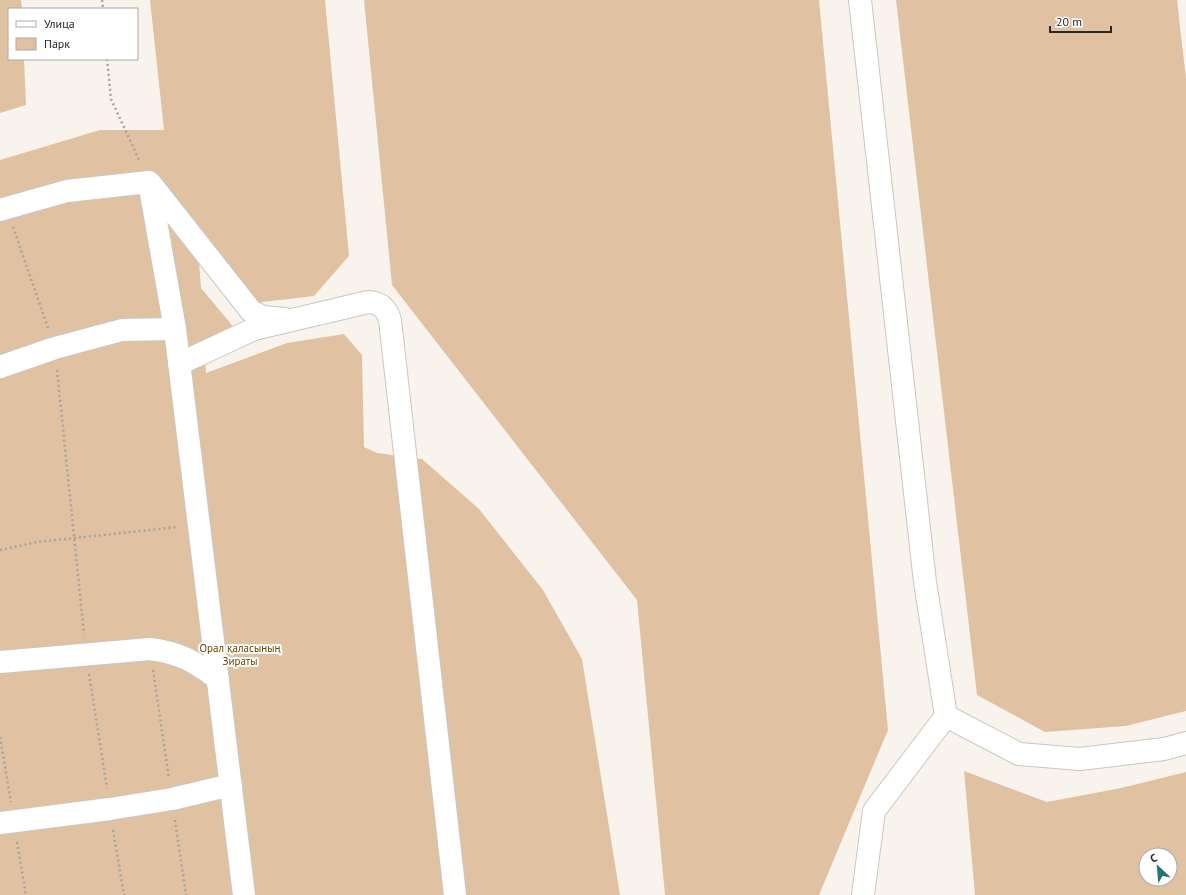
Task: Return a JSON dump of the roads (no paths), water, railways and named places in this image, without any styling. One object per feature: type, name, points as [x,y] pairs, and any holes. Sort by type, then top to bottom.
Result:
[{"type":"street","points":[[860,0],[925,582],[946,716],[874,811],[863,895]]},
{"type":"street","points":[[3,210],[67,191],[149,182]]},
{"type":"street","points":[[149,182],[251,311],[263,317],[295,320]]},
{"type":"street","points":[[149,182],[175,329],[244,895]]},
{"type":"street","points":[[179,364],[254,329],[368,302],[382,306],[390,320],[455,895]]},
{"type":"street","points":[[0,367],[55,348],[122,330],[175,329]]},
{"type":"street","points":[[0,662],[150,649],[170,652],[196,662],[218,679]]},
{"type":"street","points":[[946,716],[1019,754],[1080,759],[1164,749],[1186,743]]},
{"type":"street","points":[[0,824],[172,799],[231,785]]},
{"type":"park label","name":"Орал қаласының Зираты","points":[[240,654]]}]
